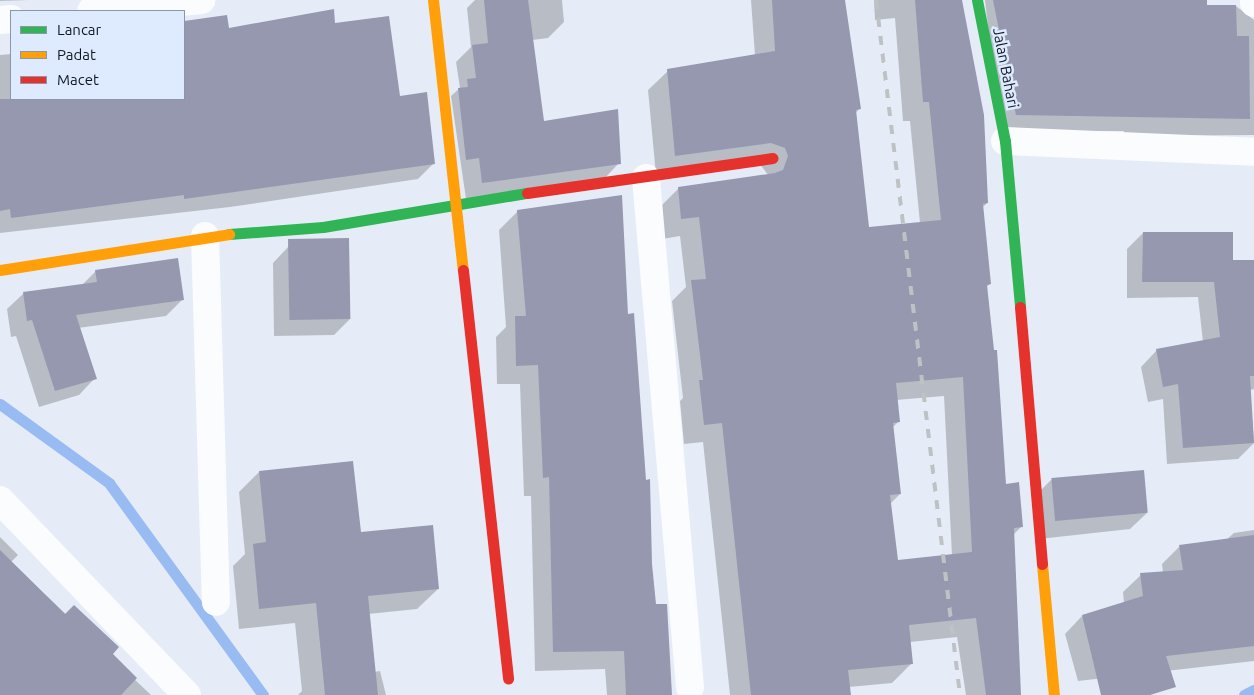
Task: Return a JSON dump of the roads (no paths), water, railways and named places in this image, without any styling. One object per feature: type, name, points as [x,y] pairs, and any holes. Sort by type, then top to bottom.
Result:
[{"type":"street","points":[[101,10],[201,0]]},
{"type":"street","points":[[433,0],[508,679]]},
{"type":"street","name":"Jalan Bahari","points":[[977,0],[1005,141],[1054,695]]},
{"type":"street","points":[[1005,141],[1254,152]]},
{"type":"street","points":[[0,270],[205,236],[323,227],[456,203],[646,178],[773,158]]},
{"type":"street","points":[[646,178],[690,687]]},
{"type":"street","points":[[205,236],[216,602]]},
{"type":"street","points":[[0,500],[187,695]]},
{"type":"waterway","points":[[0,404],[109,483],[263,695]]},
{"type":"waterway","points":[[1244,695],[1254,690]]},
{"type":"railway","points":[[876,0],[960,695]]}]
